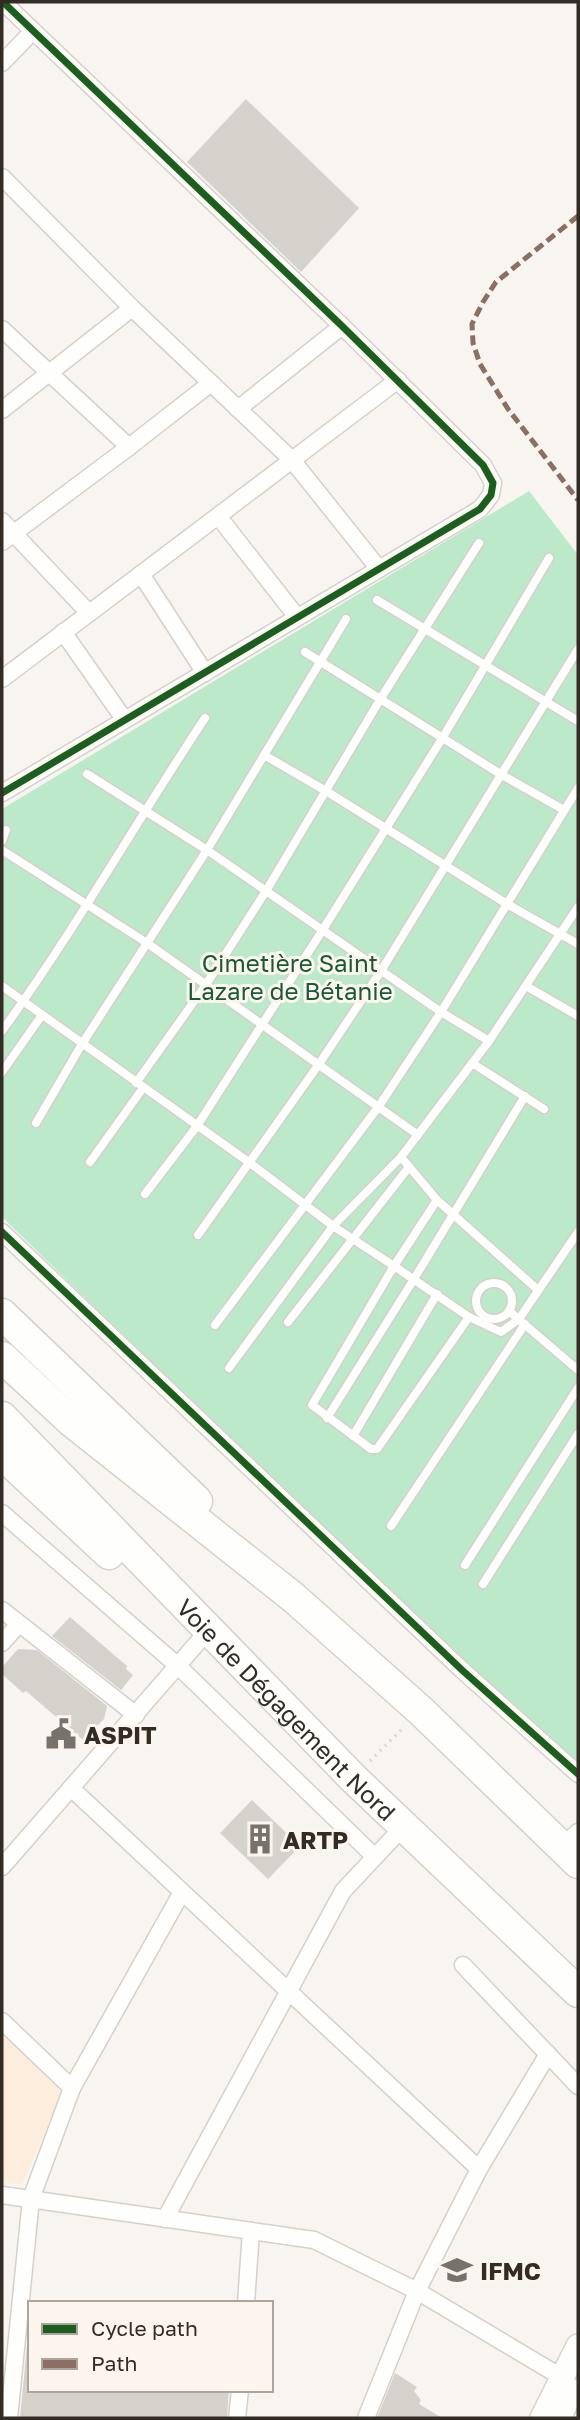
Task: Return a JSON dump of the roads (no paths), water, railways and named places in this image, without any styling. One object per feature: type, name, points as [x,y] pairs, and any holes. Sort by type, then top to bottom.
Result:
[{"type":"highway","points":[[2,1314],[185,1489],[294,1598]]},
{"type":"highway","points":[[2,1357],[71,1421],[294,1598],[573,1847]]},
{"type":"highway","name":"Voie de Dégagement Nord","points":[[2,1418],[354,1778],[578,1992]]},
{"type":"highway","points":[[2,1454],[221,1662],[280,1702]]},
{"type":"street","points":[[2,793],[480,509],[491,495],[493,483],[483,465],[398,380],[3,2]]},
{"type":"street","points":[[2,63],[33,31]]},
{"type":"street","points":[[2,177],[132,308],[292,460],[379,569]]},
{"type":"street","points":[[2,410],[132,308]]},
{"type":"street","points":[[238,409],[342,326]]},
{"type":"street","points":[[2,329],[129,447]]},
{"type":"street","points":[[2,678],[398,380]]},
{"type":"street","points":[[8,537],[211,383]]},
{"type":"street","points":[[218,516],[297,617]]},
{"type":"street","points":[[2,521],[8,537],[89,613]]},
{"type":"street","points":[[141,574],[205,673]]},
{"type":"street","points":[[63,632],[124,719]]},
{"type":"street","points":[[2,1232],[462,1670],[578,1774]]},
{"type":"street","points":[[2,1513],[178,1666],[375,1857]]},
{"type":"street","points":[[2,1610],[136,1714]]},
{"type":"street","points":[[2,1643],[19,1624]]},
{"type":"street","points":[[2,1867],[200,1641]]},
{"type":"street","points":[[71,1788],[479,2169]]},
{"type":"street","points":[[165,2219],[343,1891],[404,1826]]},
{"type":"street","points":[[9,2418],[23,2344],[30,2199],[72,2088],[182,1892]]},
{"type":"street","points":[[463,1965],[578,2086]]},
{"type":"street","points":[[2,2021],[72,2088]]},
{"type":"street","points":[[366,2418],[417,2291],[479,2169],[548,2054]]},
{"type":"street","points":[[2,2195],[314,2240],[417,2291],[571,2383]]},
{"type":"street","points":[[246,2301],[251,2231]]},
{"type":"street","points":[[563,2418],[578,2346]]},
{"type":"street","points":[[542,2418],[571,2383]]},
{"type":"street","points":[[237,2418],[240,2392]]},
{"type":"lane","points":[[90,1162],[265,891],[381,698],[479,543]]},
{"type":"lane","points":[[145,1194],[197,1126],[322,931],[443,737],[549,558]]},
{"type":"lane","points":[[377,600],[578,722]]},
{"type":"lane","points":[[36,1122],[82,1044],[207,850],[346,619]]},
{"type":"lane","points":[[198,1235],[381,971],[578,649]]},
{"type":"lane","points":[[305,652],[502,775],[564,810]]},
{"type":"lane","points":[[2,1031],[87,906],[144,810],[205,718]]},
{"type":"lane","points":[[264,755],[507,904],[578,944]]},
{"type":"lane","points":[[87,774],[207,850],[441,1012],[489,1041]]},
{"type":"lane","points":[[215,1325],[379,1107],[441,1012],[578,788]]},
{"type":"lane","points":[[2,841],[6,830]]},
{"type":"lane","points":[[2,850],[147,943],[418,1135]]},
{"type":"lane","points":[[229,1368],[333,1226],[401,1157],[418,1135],[489,1041],[578,906]]},
{"type":"lane","points":[[2,986],[250,1163],[333,1226],[469,1317],[501,1332],[522,1322]]},
{"type":"lane","points":[[526,986],[578,1016]]},
{"type":"lane","points":[[2,1072],[42,1015]]},
{"type":"lane","points":[[472,1063],[544,1109]]},
{"type":"lane","points":[[327,1418],[525,1096]]},
{"type":"lane","points":[[401,1157],[437,1200],[538,1290]]},
{"type":"lane","points":[[288,1322],[409,1167]]},
{"type":"lane","points":[[437,1200],[394,1266],[312,1405],[371,1449],[377,1449],[469,1317]]},
{"type":"lane","points":[[391,1526],[522,1322],[538,1290],[578,1232]]},
{"type":"lane","points":[[568,1249],[578,1256]]},
{"type":"lane","points":[[491,1283],[503,1285],[512,1300],[509,1311],[505,1316],[493,1320],[482,1315],[475,1300],[480,1289],[491,1283]]},
{"type":"lane","points":[[353,1436],[436,1294]]},
{"type":"lane","points":[[509,1311],[578,1370]]},
{"type":"lane","points":[[465,1565],[578,1388]]},
{"type":"lane","points":[[483,1584],[578,1434]]},
{"type":"place","name":"ASPIT","points":[[61,1734]]},
{"type":"place","name":"ARTP","points":[[260,1839]]},
{"type":"place","name":"IFMC","points":[[457,2270]]},
{"type":"park label","name":"Cimetière Saint Lazare de Bétanie","points":[[290,976]]}]
